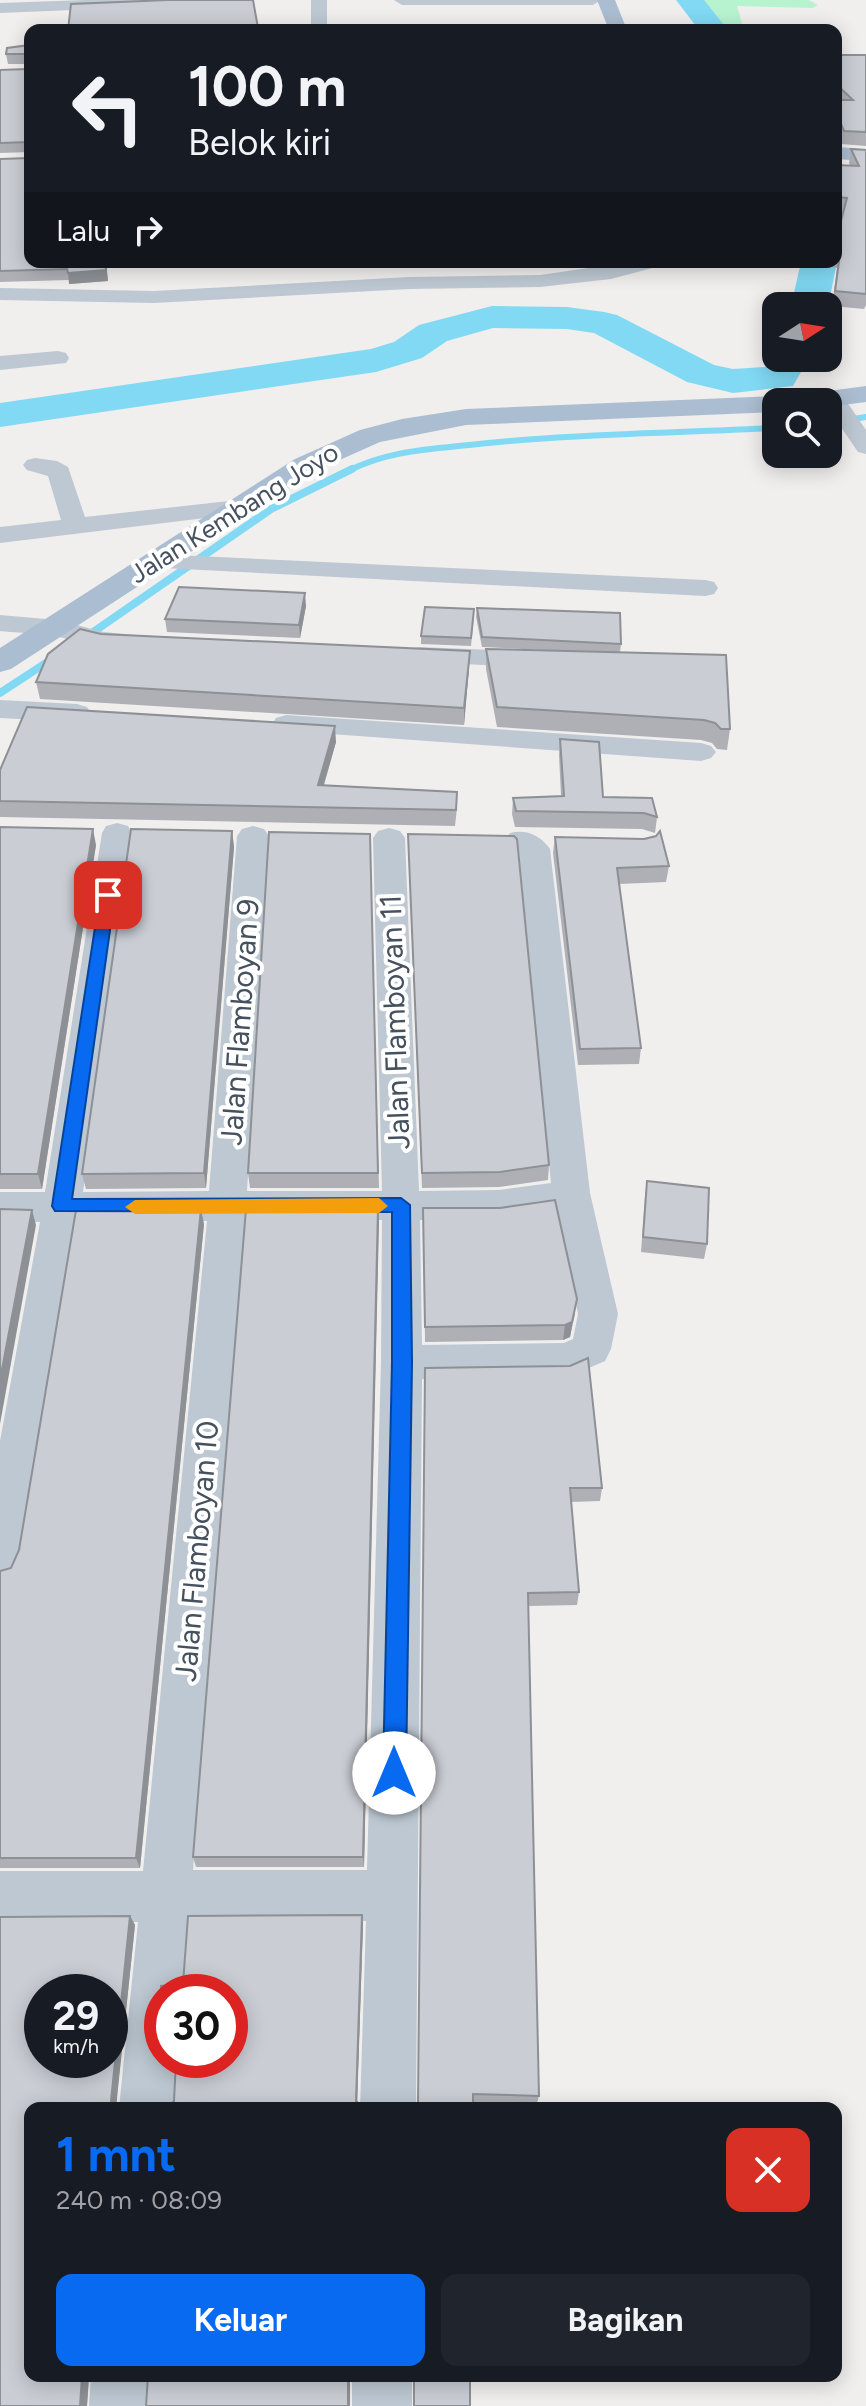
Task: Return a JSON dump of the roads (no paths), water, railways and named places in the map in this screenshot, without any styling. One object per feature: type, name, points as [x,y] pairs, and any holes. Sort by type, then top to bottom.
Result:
[{"type":"main road","points":[[606,0],[616,24]]},
{"type":"main road","points":[[842,153],[866,155]]},
{"type":"main road","points":[[842,398],[866,394]]},
{"type":"main road","name":"Jalan Kembang Joyo","points":[[0,662],[57,628],[238,507],[344,443],[430,421],[762,405]]},
{"type":"street","points":[[0,8],[197,0]]},
{"type":"street","points":[[319,0],[319,24]]},
{"type":"street","points":[[402,0],[593,0]]},
{"type":"street","points":[[297,268],[305,288]]},
{"type":"street","points":[[0,294],[154,297],[305,288],[554,280],[630,268]]},
{"type":"street","points":[[0,363],[58,358]]},
{"type":"street","points":[[842,412],[866,447]]},
{"type":"street","points":[[35,465],[49,466],[59,472],[75,526]]},
{"type":"street","points":[[0,535],[238,507]]},
{"type":"street","points":[[153,562],[705,588]]},
{"type":"street","points":[[0,623],[57,628],[104,640],[150,642]]},
{"type":"street","points":[[399,654],[570,662]]},
{"type":"street","points":[[0,709],[107,715]]},
{"type":"street","points":[[260,723],[701,752]]},
{"type":"street","points":[[0,1563],[7,1483],[62,1206],[117,833]]},
{"type":"street","name":"Jalan Flamboyan 9","points":[[227,1208],[253,836]]},
{"type":"street","name":"Jalan Flamboyan 11","points":[[388,2102],[402,1362],[401,1205],[389,838]]},
{"type":"street","points":[[402,1362],[568,1360],[591,1349],[598,1314],[571,1193],[534,849],[506,840],[566,841]]},
{"type":"street","points":[[0,1207],[499,1205],[571,1193]]},
{"type":"street","name":"Jalan Flamboyan 10","points":[[148,2102],[227,1208]]},
{"type":"street","points":[[0,1897],[393,1895]]},
{"type":"street","points":[[119,2406],[121,2382]]},
{"type":"street","points":[[382,2382],[382,2406]]},
{"type":"waterway","points":[[690,0],[709,24]]},
{"type":"waterway","points":[[813,292],[818,268]]},
{"type":"waterway","points":[[0,415],[376,360],[408,350],[433,333],[492,317],[567,318],[604,323],[701,374],[733,381],[779,378],[782,372]]},
{"type":"waterway","points":[[842,421],[866,417]]},
{"type":"waterway","points":[[348,471],[379,459],[428,449],[590,436],[762,429]]},
{"type":"waterway","points":[[86,637],[271,509],[352,469]]},
{"type":"waterway","points":[[0,693],[55,657]]}]
